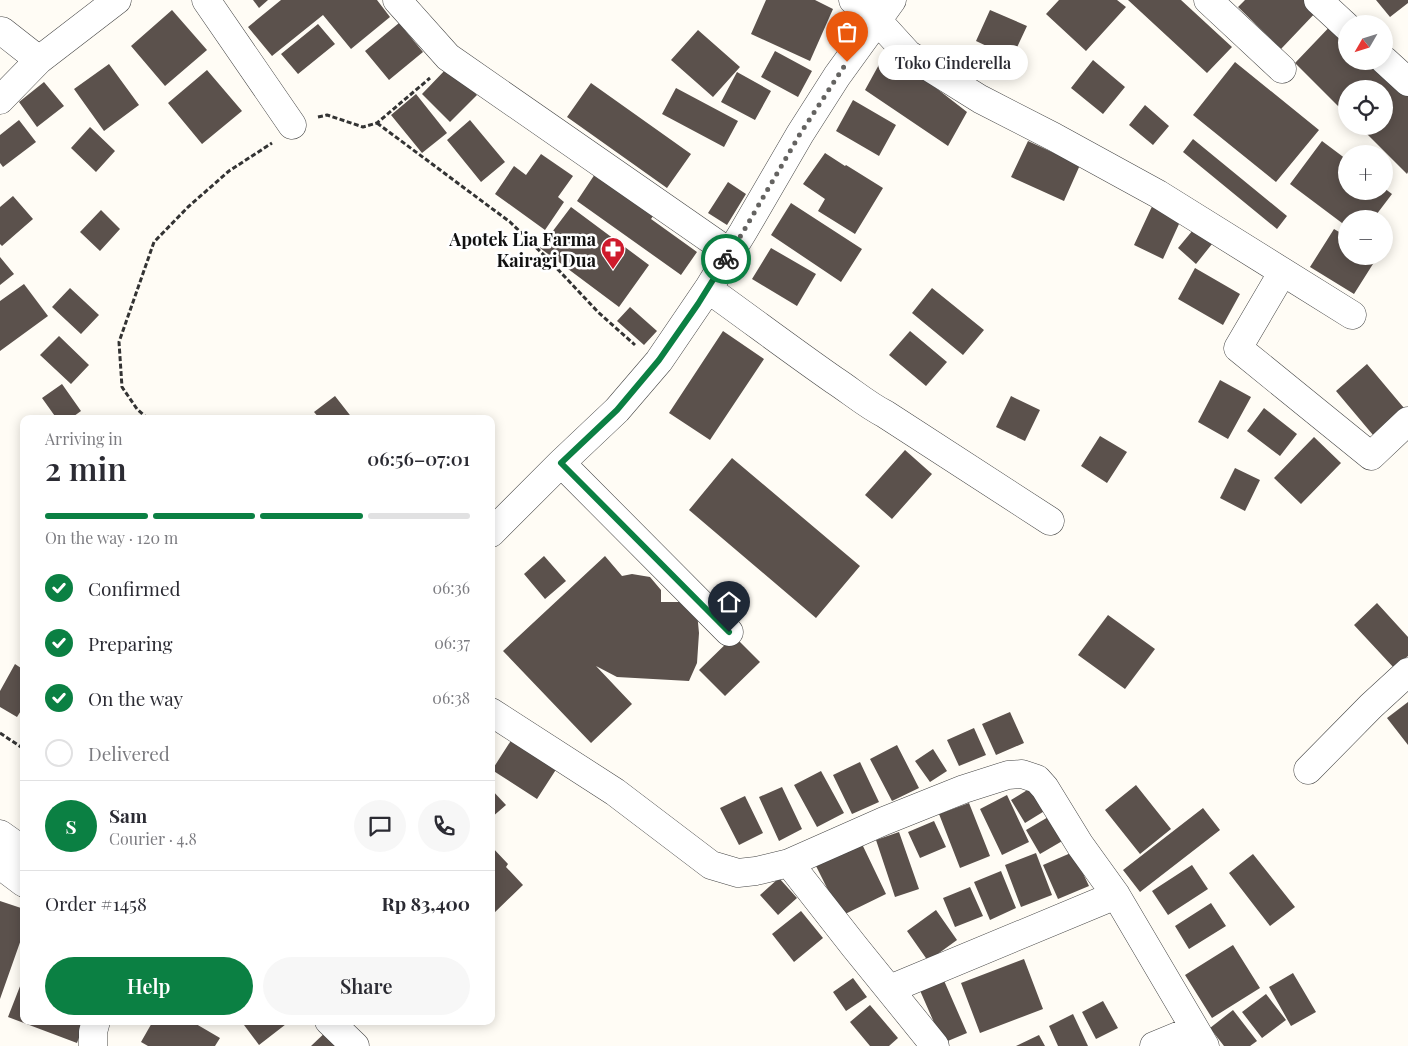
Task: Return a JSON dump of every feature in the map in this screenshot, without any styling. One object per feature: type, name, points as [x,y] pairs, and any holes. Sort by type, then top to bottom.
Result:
[{"type":"street","points":[[0,100],[39,60],[117,0]]},
{"type":"street","points":[[206,0],[292,125]]},
{"type":"street","points":[[397,0],[448,57],[730,253]]},
{"type":"street","points":[[853,0],[885,10],[908,54],[980,99],[1158,194],[1352,315]]},
{"type":"street","points":[[1208,0],[1282,69]]},
{"type":"street","points":[[1318,0],[1338,19]]},
{"type":"street","points":[[495,529],[617,410],[659,360],[730,253],[800,134],[837,76],[885,10]]},
{"type":"street","points":[[2,31],[39,60]]},
{"type":"street","points":[[1393,68],[1408,82]]},
{"type":"street","points":[[1282,273],[1238,348],[1371,456],[1408,422]]},
{"type":"street","points":[[708,288],[798,355],[854,393],[870,407],[885,414],[1050,521]]},
{"type":"street","points":[[561,463],[729,632]]},
{"type":"street","points":[[1308,770],[1371,706],[1408,672]]},
{"type":"street","points":[[495,715],[615,792],[711,864],[738,873],[756,872],[788,863],[884,821],[964,789],[1008,775],[1022,774],[1037,779],[1045,788],[1080,845],[1116,895],[1200,1038],[1154,1046]]},
{"type":"street","points":[[0,834],[20,848]]},
{"type":"street","points":[[788,863],[935,1046]]},
{"type":"street","points":[[0,866],[20,880]]},
{"type":"street","points":[[890,989],[1116,895]]},
{"type":"street","points":[[93,1046],[95,1025]]},
{"type":"street","points":[[333,1025],[355,1046]]},
{"type":"path","points":[[144,415],[137,409],[122,387],[119,342],[154,242],[188,207],[229,171],[274,142],[292,125],[327,115],[363,126],[377,122],[437,72],[448,57]]},
{"type":"path","points":[[377,122],[510,222],[598,312],[647,356],[659,360]]},
{"type":"path","points":[[0,733],[20,746]]},
{"type":"building","points":[[253,0],[268,0],[259,8]]},
{"type":"building","points":[[281,0],[377,0],[390,17],[351,49],[323,15],[272,56],[248,27]]},
{"type":"building","points":[[766,0],[815,0],[833,9],[810,61],[751,34]]},
{"type":"building","points":[[1059,0],[1117,0],[1126,7],[1086,51],[1046,14]]},
{"type":"building","points":[[1128,0],[1181,0],[1232,47],[1207,73]]},
{"type":"building","points":[[1245,0],[1310,0],[1319,9],[1281,49],[1238,7]]},
{"type":"building","points":[[1376,0],[1408,0],[1408,3],[1393,15],[1388,15]]},
{"type":"building","points":[[172,10],[207,50],[165,86],[131,46]]},
{"type":"building","points":[[990,10],[1027,26],[1012,58],[976,41]]},
{"type":"building","points":[[1337,19],[1338,70],[1388,70],[1408,90],[1407,174],[1393,160],[1393,145],[1378,145],[1368,135],[1393,135],[1393,80],[1338,80],[1338,106],[1295,63]]},
{"type":"building","points":[[399,23],[423,52],[389,80],[365,51]]},
{"type":"building","points":[[318,24],[335,44],[298,74],[281,54]]},
{"type":"building","points":[[698,30],[740,67],[713,97],[671,60]]},
{"type":"building","points":[[887,50],[967,112],[948,146],[865,90]]},
{"type":"building","points":[[775,51],[812,71],[798,97],[761,77]]},
{"type":"building","points":[[1093,60],[1125,87],[1103,114],[1071,88]]},
{"type":"building","points":[[1235,62],[1319,130],[1276,182],[1193,115]]},
{"type":"building","points":[[109,64],[139,105],[104,131],[74,89]]},
{"type":"building","points":[[448,67],[477,95],[450,122],[422,94]]},
{"type":"building","points":[[207,70],[242,111],[202,144],[168,103]]},
{"type":"building","points":[[737,72],[771,91],[755,120],[721,102]]},
{"type":"building","points":[[44,82],[64,106],[37,127],[19,102]]},
{"type":"building","points":[[591,83],[691,154],[667,188],[567,117]]},
{"type":"building","points":[[676,88],[738,121],[724,147],[662,114]]},
{"type":"building","points":[[416,94],[447,133],[422,153],[391,115]]},
{"type":"building","points":[[853,100],[896,125],[879,156],[836,131]]},
{"type":"building","points":[[1145,105],[1169,126],[1153,145],[1129,125]]},
{"type":"building","points":[[19,120],[36,142],[3,167],[0,163],[0,135]]},
{"type":"building","points":[[470,120],[505,162],[481,182],[447,140]]},
{"type":"building","points":[[90,127],[115,151],[96,172],[71,148]]},
{"type":"building","points":[[1193,139],[1287,216],[1277,229],[1183,152]]},
{"type":"building","points":[[1028,141],[1080,165],[1064,201],[1011,177]]},
{"type":"building","points":[[1322,141],[1338,153],[1338,200],[1387,200],[1380,210],[1338,210],[1338,220],[1290,184]]},
{"type":"building","points":[[825,153],[883,188],[855,234],[818,211],[825,199],[803,184]]},
{"type":"building","points":[[541,154],[573,176],[558,197],[564,202],[545,230],[495,194],[514,166],[526,175]]},
{"type":"building","points":[[599,168],[658,209],[651,219],[697,252],[681,275],[577,201]]},
{"type":"building","points":[[728,182],[746,194],[727,225],[708,213]]},
{"type":"building","points":[[13,196],[33,219],[2,246],[0,244],[0,207]]},
{"type":"building","points":[[1155,200],[1184,213],[1163,259],[1134,245]]},
{"type":"building","points":[[791,203],[862,249],[841,282],[771,235]]},
{"type":"building","points":[[571,207],[649,265],[619,307],[540,248]]},
{"type":"building","points":[[101,210],[120,229],[100,251],[80,232]]},
{"type":"building","points":[[1198,224],[1216,239],[1196,264],[1178,248]]},
{"type":"building","points":[[1334,229],[1338,231],[1338,265],[1372,265],[1354,294],[1310,267]]},
{"type":"building","points":[[771,248],[816,274],[797,306],[752,279]]},
{"type":"building","points":[[0,257],[14,274],[0,285]]},
{"type":"building","points":[[1195,268],[1240,294],[1223,325],[1178,299]]},
{"type":"building","points":[[24,284],[48,316],[0,351],[0,301]]},
{"type":"building","points":[[70,288],[99,315],[81,334],[52,307]]},
{"type":"building","points":[[932,288],[984,330],[963,355],[912,313]]},
{"type":"building","points":[[630,307],[657,331],[644,345],[617,321]]},
{"type":"building","points":[[723,331],[764,359],[710,440],[669,413]]},
{"type":"building","points":[[910,331],[947,362],[926,386],[889,355]]},
{"type":"building","points":[[59,336],[89,365],[71,384],[40,355]]},
{"type":"building","points":[[1367,364],[1404,408],[1373,435],[1336,391]]},
{"type":"building","points":[[1220,380],[1251,397],[1228,439],[1198,422]]},
{"type":"building","points":[[62,384],[81,411],[76,415],[54,415],[42,398]]},
{"type":"building","points":[[335,396],[350,415],[317,415],[314,412]]},
{"type":"building","points":[[1011,396],[1040,410],[1025,441],[996,427]]},
{"type":"building","points":[[1264,408],[1297,434],[1280,456],[1247,431]]},
{"type":"building","points":[[1100,436],[1127,452],[1107,483],[1081,466]]},
{"type":"building","points":[[1314,437],[1341,463],[1301,504],[1274,478]]},
{"type":"building","points":[[905,450],[932,474],[892,519],[865,495]]},
{"type":"building","points":[[732,458],[860,566],[816,618],[689,510]]},
{"type":"building","points":[[1235,468],[1260,480],[1245,511],[1220,498]]},
{"type":"building","points":[[544,556],[566,581],[545,599],[524,574]]},
{"type":"building","points":[[605,556],[622,576],[632,574],[650,577],[661,590],[661,602],[696,602],[699,633],[697,663],[689,681],[617,677],[596,666],[632,704],[591,743],[503,651]]},
{"type":"building","points":[[1377,603],[1408,637],[1408,656],[1394,668],[1354,625]]},
{"type":"building","points":[[1108,615],[1155,649],[1125,689],[1078,655]]},
{"type":"building","points":[[734,636],[760,662],[725,696],[699,670]]},
{"type":"building","points":[[15,664],[20,667],[20,712],[17,717],[0,707],[0,691]]},
{"type":"building","points":[[1408,702],[1408,745],[1387,718]]},
{"type":"building","points":[[1010,712],[1024,743],[996,755],[982,724]]},
{"type":"building","points":[[974,728],[986,755],[959,766],[947,740]]},
{"type":"building","points":[[512,739],[557,768],[537,799],[495,772],[495,765]]},
{"type":"building","points":[[897,745],[919,788],[892,801],[870,759]]},
{"type":"building","points":[[933,749],[947,771],[930,782],[915,761]]},
{"type":"building","points":[[860,762],[879,802],[852,814],[833,775]]},
{"type":"building","points":[[821,771],[844,813],[817,827],[794,785]]},
{"type":"building","points":[[1037,784],[1051,807],[1025,823],[1011,800]]},
{"type":"building","points":[[1136,785],[1171,829],[1140,854],[1105,810]]},
{"type":"building","points":[[782,787],[802,829],[779,841],[759,797]]},
{"type":"building","points":[[495,793],[506,805],[495,815]]},
{"type":"building","points":[[1007,795],[1029,842],[1002,855],[980,809]]},
{"type":"building","points":[[745,796],[763,833],[739,845],[720,808]]},
{"type":"building","points":[[969,803],[990,856],[960,868],[939,814]]},
{"type":"building","points":[[1203,808],[1220,830],[1140,892],[1123,870]]},
{"type":"building","points":[[1050,816],[1064,840],[1040,854],[1026,830]]},
{"type":"building","points":[[934,821],[946,847],[920,858],[908,832]]},
{"type":"building","points":[[899,832],[919,889],[895,897],[876,840]]},
{"type":"building","points":[[862,844],[886,894],[841,916],[816,866]]},
{"type":"building","points":[[495,850],[508,864],[506,867],[523,885],[495,912]]},
{"type":"building","points":[[1073,852],[1089,886],[1058,899],[1043,865]]},
{"type":"building","points":[[1036,853],[1052,895],[1021,907],[1005,865]]},
{"type":"building","points":[[1253,854],[1295,907],[1270,926],[1229,873]]},
{"type":"building","points":[[1192,865],[1208,889],[1168,915],[1152,891]]},
{"type":"building","points":[[1001,871],[1016,908],[990,920],[974,882]]},
{"type":"building","points":[[779,878],[797,898],[778,915],[760,895]]},
{"type":"building","points":[[970,887],[983,916],[955,927],[943,898]]},
{"type":"building","points":[[0,901],[20,908],[20,942],[0,999]]},
{"type":"building","points":[[1211,903],[1226,926],[1189,949],[1175,926]]},
{"type":"building","points":[[936,910],[957,940],[928,961],[907,931]]},
{"type":"building","points":[[801,911],[823,938],[794,962],[772,934]]},
{"type":"building","points":[[1233,945],[1260,988],[1212,1018],[1185,975]]},
{"type":"building","points":[[1024,959],[1043,1009],[980,1033],[961,983]]},
{"type":"building","points":[[1293,973],[1316,1012],[1291,1026],[1269,987]]},
{"type":"building","points":[[942,976],[967,1033],[943,1043],[918,986]]},
{"type":"building","points":[[853,978],[867,997],[846,1011],[833,992]]},
{"type":"building","points":[[20,986],[20,1022],[8,1017]]},
{"type":"building","points":[[1266,994],[1286,1020],[1262,1038],[1242,1012]]},
{"type":"building","points":[[1103,1001],[1118,1028],[1096,1039],[1082,1012]]},
{"type":"building","points":[[870,1005],[898,1038],[889,1046],[870,1046],[850,1022]]},
{"type":"building","points":[[1233,1010],[1257,1041],[1250,1046],[1224,1046],[1210,1028]]},
{"type":"building","points":[[1073,1014],[1088,1046],[1058,1046],[1049,1026]]},
{"type":"building","points":[[29,1025],[84,1025],[77,1043]]},
{"type":"building","points":[[151,1025],[198,1025],[220,1038],[215,1046],[148,1046],[141,1042]]},
{"type":"building","points":[[244,1025],[285,1025],[259,1045]]},
{"type":"building","points":[[330,1028],[347,1046],[311,1046]]},
{"type":"building","points":[[1039,1035],[1045,1046],[1016,1046]]},
{"type":"way so far","points":[[726,259],[800,134],[847,62]]},
{"type":"place","name":"Toko Cinderella","points":[[847,62]]},
{"type":"place","name":"Apotek Lia Farma Kairagi Dua","points":[[613,270]]},
{"type":"route","points":[[726,259],[698,304],[659,360],[617,410],[561,463],[729,632]]}]
